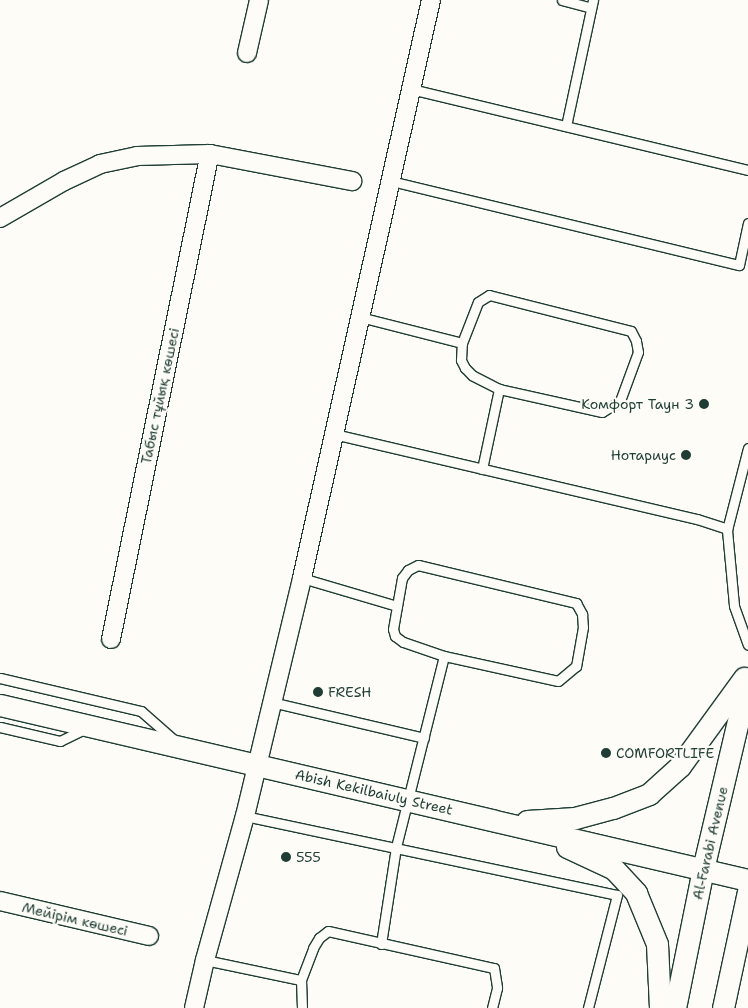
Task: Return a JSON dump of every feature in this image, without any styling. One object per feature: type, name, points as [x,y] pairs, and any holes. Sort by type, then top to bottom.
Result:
[{"type":"street","points":[[247,53],[259,0]]},
{"type":"street","points":[[194,1008],[205,960],[245,816],[302,578],[431,0]]},
{"type":"street","points":[[0,218],[64,181],[100,164],[137,156],[210,154],[352,181]]},
{"type":"street","name":"Табыс тұйық көшесі","points":[[111,639],[210,154]]},
{"type":"street","points":[[502,822],[575,818],[613,808],[650,794],[680,766],[748,673]]},
{"type":"street","name":"Al-Farabi Avenue","points":[[661,1005],[684,963],[703,869],[748,678]]},
{"type":"street","name":"Abish Kekilbaiuly Street","points":[[0,706],[748,880]]},
{"type":"street","points":[[502,822],[580,852],[614,869],[636,893],[657,944],[661,1005]]},
{"type":"street","points":[[723,1008],[748,891]]},
{"type":"street","name":"Мейірім көшесі","points":[[0,901],[149,936]]},
{"type":"lane","points":[[562,0],[592,4],[566,126]]},
{"type":"lane","points":[[411,89],[748,170]]},
{"type":"lane","points":[[391,181],[743,266],[748,223]]},
{"type":"lane","points":[[489,295],[631,331],[636,341],[638,352],[620,401],[602,412],[499,389],[472,375],[465,368],[461,360],[462,343],[478,302],[489,295]]},
{"type":"lane","points":[[360,317],[462,343]]},
{"type":"lane","points":[[482,470],[499,389]]},
{"type":"lane","points":[[334,434],[697,519],[727,529]]},
{"type":"lane","points":[[748,448],[727,529],[734,606],[748,645]]},
{"type":"lane","points":[[418,565],[576,603],[582,614],[583,627],[576,666],[558,681],[444,656],[403,642],[395,636],[393,629],[397,606],[402,578],[408,570],[418,565]]},
{"type":"lane","points":[[302,578],[397,606]]},
{"type":"lane","points":[[381,944],[396,846],[444,656]]},
{"type":"lane","points":[[0,678],[141,711],[183,748]]},
{"type":"lane","points":[[271,702],[424,738]]},
{"type":"lane","points":[[0,727],[60,741],[89,726]]},
{"type":"lane","points":[[245,816],[396,846],[617,895],[588,1008]]},
{"type":"lane","points":[[302,1008],[301,980],[312,948],[319,938],[328,931],[494,968],[497,988],[492,1008]]},
{"type":"lane","points":[[205,960],[301,980]]},
{"type":"place","name":"Комфорт Таун 3","points":[[704,404]]},
{"type":"place","name":"Нотариус","points":[[686,455]]},
{"type":"place","name":"FRESH","points":[[318,692]]},
{"type":"place","name":"COMFORTLIFE","points":[[606,753]]},
{"type":"place","name":"555","points":[[286,857]]}]
